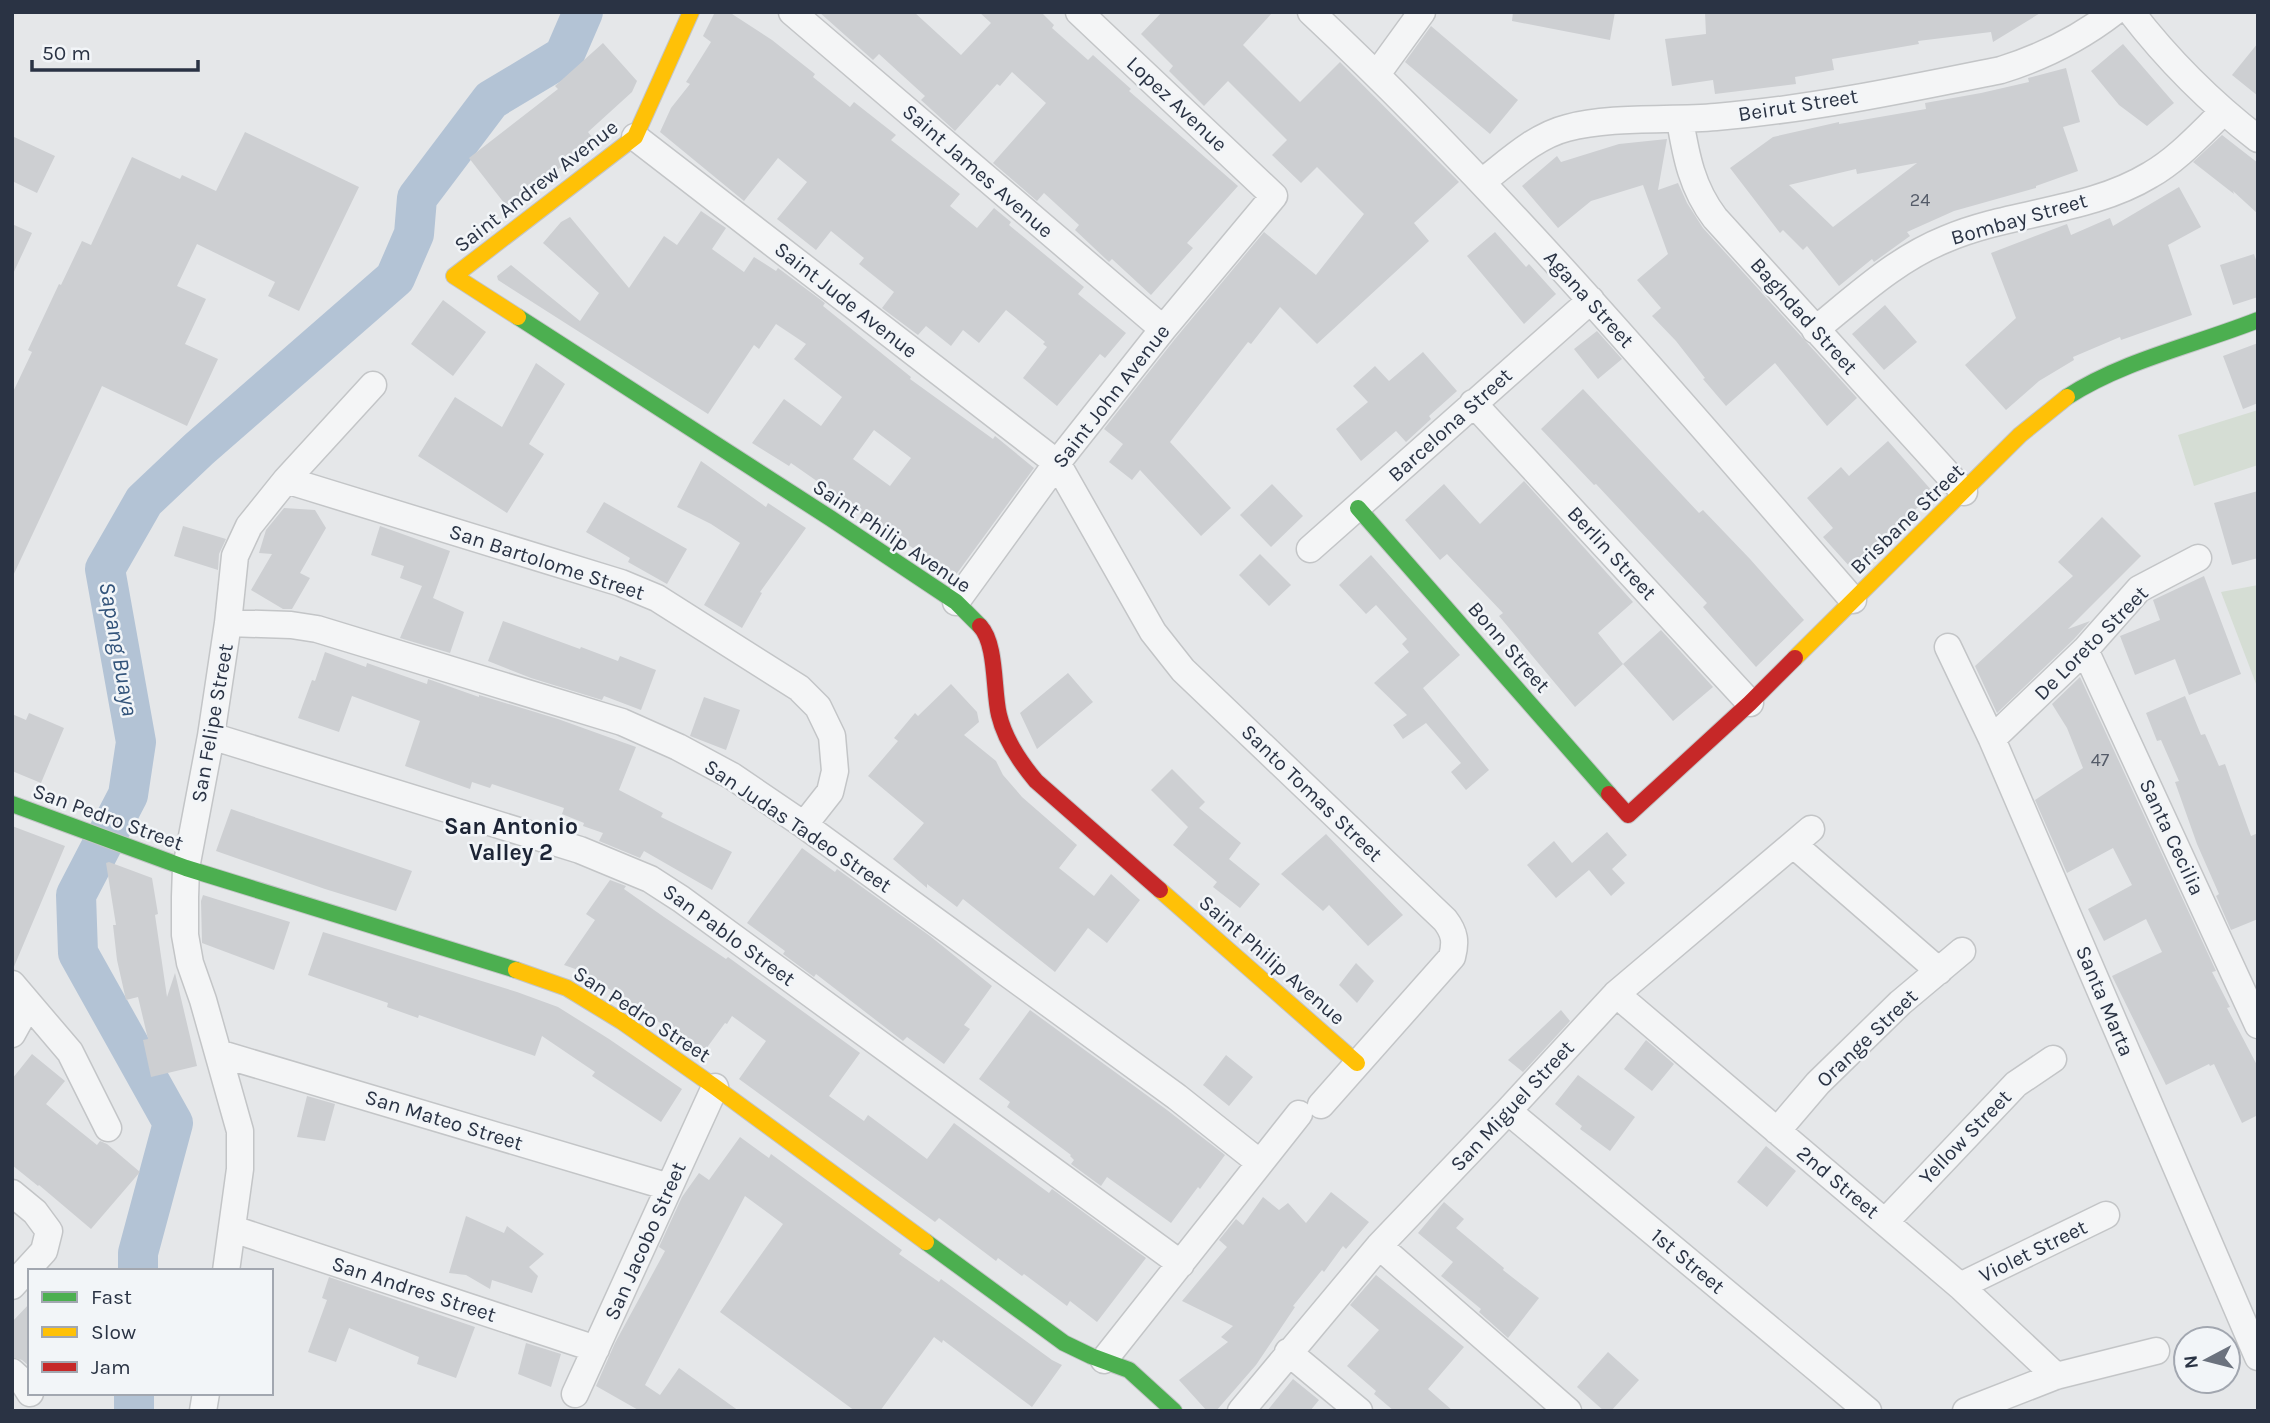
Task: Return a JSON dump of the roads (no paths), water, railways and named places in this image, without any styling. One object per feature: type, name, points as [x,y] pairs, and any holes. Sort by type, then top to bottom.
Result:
[{"type":"street","name":"Saint Andrew Avenue","points":[[454,276],[635,137],[691,12]]},
{"type":"street","name":"Saint James Avenue","points":[[792,12],[1163,329]]},
{"type":"street","name":"Lopez Avenue","points":[[1079,12],[1274,196]]},
{"type":"street","name":"Agana Street","points":[[1311,12],[1377,74],[1591,300],[1853,600]]},
{"type":"street","points":[[1377,74],[1422,12]]},
{"type":"street","name":"Beirut Street","points":[[1482,182],[1543,137],[1567,128],[1597,123],[1680,120],[1799,107],[2001,70],[2033,60],[2066,44],[2114,12]]},
{"type":"street","points":[[2131,12],[2167,56],[2223,112],[2258,139]]},
{"type":"street","name":"Bombay Street","points":[[1815,330],[1898,263],[1948,238],[2117,191],[2150,175],[2176,157],[2223,112]]},
{"type":"street","name":"Baghdad Street","points":[[1680,120],[1693,179],[1703,202],[1815,330],[1964,492]]},
{"type":"street","name":"Saint Jude Avenue","points":[[635,137],[1057,463]]},
{"type":"street","name":"Saint John Avenue","points":[[956,602],[1057,463],[1163,329],[1274,196]]},
{"type":"street","name":"Saint Philip Avenue","points":[[454,276],[956,602],[984,631],[990,650],[999,717],[1020,761],[1036,781],[1357,1063]]},
{"type":"street","name":"Barcelona Street","points":[[1310,549],[1591,300]]},
{"type":"street","name":"Brisbane Street","points":[[1628,815],[1750,704],[2044,414],[2085,386],[2258,320]]},
{"type":"street","name":"San Felipe Street","points":[[226,1269],[240,1169],[240,1131],[190,963],[185,934],[186,868],[211,736],[235,556],[249,526],[286,480],[373,385]]},
{"type":"street","name":"Berlin Street","points":[[1473,403],[1750,704]]},
{"type":"street","name":"Santo Tomas Street","points":[[1057,463],[1153,632],[1183,670],[1445,920],[1453,930],[1456,944],[1452,957],[1357,1063],[1260,1163],[1104,1360]]},
{"type":"street","name":"San Bartolome Street","points":[[286,480],[621,583],[657,598],[799,688],[818,706],[832,736],[835,771],[831,792],[804,825]]},
{"type":"street","name":"Bonn Street","points":[[1358,508],[1628,815]]},
{"type":"street","name":"De Loreto Street","points":[[1992,739],[2085,650],[2139,589],[2198,558]]},
{"type":"street","name":"San Judas Tadeo Street","points":[[228,623],[291,625],[317,629],[622,722],[678,747],[732,776],[804,825],[1177,1097],[1260,1163]]},
{"type":"street","name":"Santa Marta","points":[[1948,647],[1992,739],[2252,1325],[2258,1357]]},
{"type":"street","name":"Santa Cecilia","points":[[2085,650],[2258,1025]]},
{"type":"street","name":"San Pablo Street","points":[[211,736],[580,850],[650,879],[1181,1264]]},
{"type":"street","name":"San Pedro Street","points":[[12,804],[186,868],[524,972],[567,988],[621,1021],[715,1087],[1064,1343],[1129,1370],[1174,1411]]},
{"type":"street","name":"San Miguel Street","points":[[1241,1411],[1378,1246],[1616,994],[1803,837],[1939,971]]},
{"type":"street","name":"Orange Street","points":[[1777,1131],[1827,1074],[1900,1003],[1962,951]]},
{"type":"street","points":[[12,984],[70,1052],[108,1128]]},
{"type":"street","name":"2nd Street","points":[[1616,994],[1960,1286],[2056,1376]]},
{"type":"street","points":[[12,1034],[28,1005]]},
{"type":"street","name":"San Mateo Street","points":[[218,1053],[669,1187]]},
{"type":"street","name":"Yellow Street","points":[[1885,1222],[2015,1084],[2053,1059]]},
{"type":"street","name":"San Jacobo Street","points":[[575,1394],[715,1087]]},
{"type":"street","name":"1st Street","points":[[1508,1111],[1868,1411]]},
{"type":"street","points":[[12,1193],[35,1212],[49,1231],[44,1251],[12,1286]]},
{"type":"street","name":"Violet Street","points":[[1960,1286],[2106,1215]]},
{"type":"street","name":"San Andres Street","points":[[233,1229],[596,1349]]},
{"type":"street","points":[[1378,1246],[1568,1411]]},
{"type":"street","points":[[1966,1411],[2056,1376],[2156,1351]]},
{"type":"street","points":[[1288,1352],[1359,1411]]},
{"type":"street","points":[[12,1372],[28,1390]]},
{"type":"waterway","name":"Sapang Buaya","points":[[138,1269],[138,1253],[173,1123],[78,953],[76,895],[128,795],[136,742],[105,569],[144,501],[199,449],[395,278],[414,234],[417,198],[491,100],[564,56],[583,12]]},
{"type":"waterway","name":"Sapang Buaya","points":[[134,1395],[134,1411]]},
{"type":"district","name":"San Antonio Valley 2","points":[[511,839]]}]
